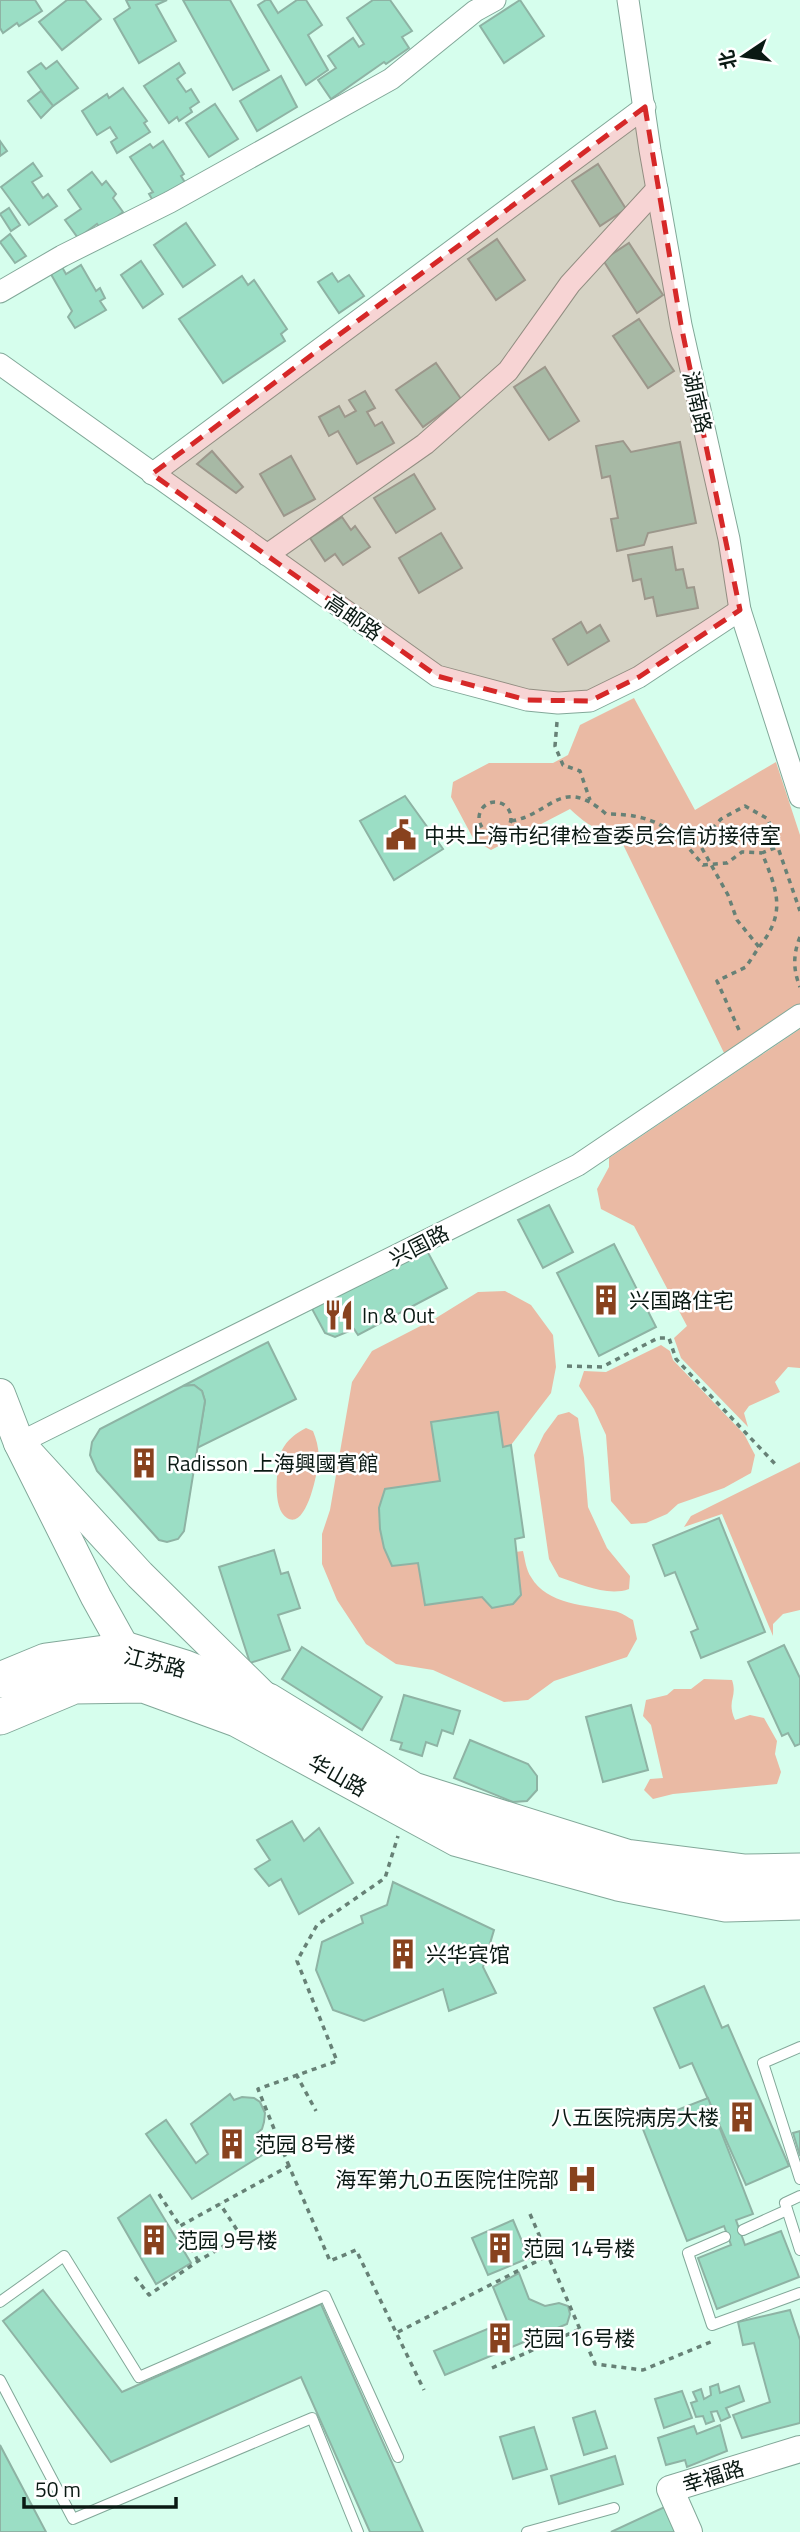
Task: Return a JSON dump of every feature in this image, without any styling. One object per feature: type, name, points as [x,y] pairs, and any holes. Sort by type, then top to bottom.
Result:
[{"type":"main road","name":"华山路","points":[[0,1394],[19,1443],[96,1597],[144,1685],[237,1719],[458,1839],[618,1883],[726,1903],[800,1902]]},
{"type":"main road","name":"华山路","points":[[19,1443],[140,1575],[268,1701],[413,1790],[626,1857],[745,1872],[800,1871]]},
{"type":"main road","name":"江苏路","points":[[0,1681],[46,1661],[127,1650],[185,1668],[268,1701]]},
{"type":"main road","name":"江苏路","points":[[0,1717],[74,1686],[144,1685]]},
{"type":"street","points":[[0,292],[62,256],[170,202],[391,79],[475,11],[495,0]]},
{"type":"street","name":"湖南路","points":[[628,0],[681,325],[729,539],[740,610],[800,797]]},
{"type":"street","points":[[152,474],[645,107]]},
{"type":"street","points":[[267,555],[425,444],[508,371],[570,284],[657,188]]},
{"type":"street","name":"高邮路","points":[[0,365],[437,676],[527,700],[558,703],[590,701],[639,677],[740,610]]},
{"type":"street","name":"兴国路","points":[[19,1443],[578,1165],[800,1015]]},
{"type":"street","name":"幸福路","points":[[690,2532],[670,2489],[800,2449]]},
{"type":"lane","points":[[800,2047],[763,2063],[800,2179]]},
{"type":"lane","points":[[800,2196],[785,2203],[800,2250]]},
{"type":"lane","points":[[743,2230],[787,2210]]},
{"type":"lane","points":[[725,2236],[688,2253],[712,2325],[800,2293]]},
{"type":"lane","points":[[0,2302],[64,2256],[139,2377],[324,2296],[398,2457]]},
{"type":"lane","points":[[0,2380],[73,2519],[312,2418],[358,2532]]},
{"type":"lane","points":[[527,2532],[614,2508]]},
{"type":"path","points":[[558,703],[555,746],[564,765],[580,771],[590,800],[606,814],[631,814],[654,821],[679,836],[703,865],[727,863],[741,852],[762,853],[777,846]]},
{"type":"path","points":[[511,821],[522,820],[547,804],[566,797],[590,800]]},
{"type":"path","points":[[502,803],[510,810],[511,821],[505,831],[490,834],[480,823],[479,813],[485,804],[502,803]]},
{"type":"path","points":[[759,947],[737,920],[728,895],[709,865],[699,842],[721,819],[745,806],[768,820],[800,911]]},
{"type":"path","points":[[748,1050],[717,981],[746,967],[772,928],[778,903],[773,880],[762,853]]},
{"type":"path","points":[[800,937],[795,950],[795,974],[800,987]]},
{"type":"path","points":[[566,1366],[603,1367],[658,1338],[669,1338],[676,1359],[777,1466]]},
{"type":"path","points":[[405,1812],[385,1878],[317,1925],[297,1961],[337,2061],[258,2089],[330,2261],[356,2249],[424,2390]]},
{"type":"path","points":[[296,2074],[316,2111]]},
{"type":"path","points":[[180,2226],[289,2166]]},
{"type":"path","points":[[159,2194],[198,2261]]},
{"type":"path","points":[[135,2277],[149,2295],[198,2261],[241,2236],[220,2204]]},
{"type":"path","points":[[530,2214],[595,2364],[643,2371],[717,2340],[712,2325]]},
{"type":"path","points":[[398,2332],[547,2256]]},
{"type":"path","points":[[492,2368],[580,2329]]},
{"type":"highlighted area","points":[[645,107],[681,325],[740,610],[639,677],[590,701],[527,700],[437,676],[152,474]]},
{"type":"shaded area","points":[[634,698],[695,810],[776,762],[800,835],[800,1004],[725,1055],[616,830],[597,828],[570,809],[491,850],[474,840],[451,797],[453,782],[489,763],[553,763],[568,755],[580,725]]},
{"type":"shaded area","points":[[800,1029],[800,1368],[788,1367],[775,1382],[780,1392],[749,1406],[744,1413],[748,1427],[681,1358],[674,1338],[687,1326],[634,1226],[601,1209],[597,1189],[609,1167],[609,1158]]},
{"type":"shaded area","points":[[505,1291],[531,1305],[553,1335],[556,1367],[551,1393],[511,1445],[503,1447],[498,1412],[432,1422],[440,1481],[385,1489],[380,1518],[384,1548],[418,1563],[425,1605],[482,1597],[493,1608],[513,1604],[521,1595],[515,1552],[523,1551],[529,1574],[547,1593],[568,1602],[622,1613],[633,1620],[637,1639],[627,1657],[554,1681],[528,1700],[504,1702],[433,1670],[396,1664],[366,1644],[337,1600],[322,1564],[322,1534],[330,1510],[352,1382],[372,1351],[436,1318],[478,1292]]},
{"type":"shaded area","points":[[661,1345],[670,1351],[673,1360],[744,1434],[755,1455],[751,1473],[724,1488],[678,1504],[667,1514],[646,1523],[631,1524],[611,1501],[606,1435],[579,1386],[584,1371],[606,1372]]},
{"type":"shaded area","points":[[569,1412],[578,1418],[588,1507],[607,1548],[630,1576],[629,1589],[603,1591],[559,1577],[549,1559],[534,1455],[544,1434],[558,1415]]},
{"type":"shaded area","points":[[306,1428],[313,1431],[319,1455],[309,1500],[300,1516],[294,1520],[287,1518],[279,1506],[278,1465],[286,1443]]},
{"type":"shaded area","points":[[800,1462],[800,1610],[783,1614],[773,1624],[773,1636],[722,1514],[684,1527],[691,1516]]},
{"type":"shaded area","points":[[704,1679],[732,1680],[735,1720],[750,1715],[764,1718],[777,1741],[775,1754],[781,1772],[777,1784],[673,1794],[653,1799],[644,1790],[650,1779],[663,1778],[651,1725],[643,1716],[646,1700],[667,1695],[674,1689],[691,1689]]},
{"type":"building","points":[[0,0],[35,0],[42,11],[3,33],[0,28]]},
{"type":"building","points":[[67,0],[85,0],[101,19],[62,50],[39,22]]},
{"type":"building","points":[[126,0],[167,0],[156,5],[176,41],[139,63],[114,19],[130,8]]},
{"type":"building","points":[[183,0],[230,0],[269,70],[233,90]]},
{"type":"building","points":[[270,0],[278,13],[297,0],[306,0],[322,25],[308,35],[328,70],[306,85],[258,5]]},
{"type":"building","points":[[373,0],[390,0],[412,31],[402,37],[409,48],[331,99],[318,80],[336,68],[328,56],[353,38],[359,47],[364,44],[347,18]]},
{"type":"building","points":[[520,0],[544,36],[504,63],[480,26]]},
{"type":"building","points":[[57,61],[78,88],[53,106],[28,72],[41,63],[46,69]]},
{"type":"building","points":[[179,63],[185,73],[177,79],[186,92],[191,89],[199,102],[190,108],[192,112],[179,121],[177,117],[169,123],[144,86]]},
{"type":"building","points":[[281,76],[297,107],[257,131],[240,101]]},
{"type":"building","points":[[123,88],[147,121],[144,123],[150,132],[117,153],[111,142],[117,138],[110,127],[97,135],[82,111],[107,94],[109,98]]},
{"type":"building","points":[[41,91],[53,106],[41,118],[28,101]]},
{"type":"building","points":[[215,104],[238,139],[209,157],[186,123]]},
{"type":"building","points":[[0,141],[7,151],[0,156]]},
{"type":"building","points":[[163,141],[184,174],[181,176],[186,184],[155,204],[149,194],[153,192],[130,157],[150,144],[153,148]]},
{"type":"building","points":[[33,163],[42,176],[32,182],[43,198],[48,194],[57,206],[29,225],[1,187]]},
{"type":"building","points":[[598,164],[626,209],[600,226],[572,181]]},
{"type":"building","points":[[92,172],[102,185],[106,181],[116,194],[113,198],[123,212],[101,229],[97,224],[78,238],[65,220],[81,209],[68,190]]},
{"type":"building","points":[[9,208],[20,225],[11,231],[0,214]]},
{"type":"building","points":[[186,223],[215,265],[183,287],[154,245]]},
{"type":"building","points":[[10,234],[26,256],[15,263],[0,242]]},
{"type":"building","points":[[497,239],[525,280],[496,300],[468,259]]},
{"type":"building","points":[[629,243],[663,295],[637,313],[603,260]]},
{"type":"building","points":[[141,261],[163,294],[143,308],[121,275]]},
{"type":"building","points":[[81,265],[96,291],[100,288],[105,298],[100,301],[106,310],[75,328],[68,317],[72,311],[48,269],[62,267],[66,274]]},
{"type":"building","points":[[332,273],[338,282],[349,275],[364,296],[339,313],[318,282]]},
{"type":"building","points":[[242,276],[248,285],[254,280],[287,329],[281,334],[285,341],[223,383],[179,319]]},
{"type":"building","points":[[639,319],[674,371],[648,388],[613,336]]},
{"type":"building","points":[[436,363],[461,399],[423,427],[396,390]]},
{"type":"building","points":[[545,367],[579,421],[549,440],[514,387]]},
{"type":"building","points":[[365,391],[375,408],[367,412],[375,426],[382,422],[394,443],[357,464],[338,431],[329,436],[319,417],[339,406],[345,417],[356,411],[349,400]]},
{"type":"building","points":[[623,441],[631,452],[680,442],[696,523],[648,533],[644,545],[617,551],[611,519],[618,518],[610,476],[602,478],[596,446]]},
{"type":"building","points":[[212,451],[243,487],[236,493],[197,464]]},
{"type":"building","points":[[291,456],[315,499],[284,516],[260,474]]},
{"type":"building","points":[[414,474],[435,509],[396,533],[374,498]]},
{"type":"building","points":[[342,517],[351,530],[355,526],[370,547],[343,565],[335,554],[325,561],[310,538]]},
{"type":"building","points":[[441,533],[462,568],[419,593],[399,558]]},
{"type":"building","points":[[672,547],[676,570],[683,569],[687,588],[694,587],[698,608],[657,616],[653,597],[645,599],[641,579],[633,581],[628,555]]},
{"type":"building","points":[[581,622],[587,633],[600,625],[609,641],[568,665],[553,639]]},
{"type":"building","name":"中共上海市纪律检查委员会信访接待室","points":[[405,796],[443,849],[394,880],[360,821]]},
{"type":"building","points":[[549,1205],[573,1252],[543,1268],[518,1220]]},
{"type":"building","name":"兴国路住宅","points":[[614,1244],[656,1327],[599,1356],[557,1273]]},
{"type":"building","points":[[425,1247],[447,1288],[358,1335],[354,1329],[335,1337],[325,1333],[311,1307]]},
{"type":"building","points":[[268,1342],[296,1399],[197,1448],[205,1401],[202,1391],[194,1385],[183,1386]]},
{"type":"building","name":"Radisson 上海興國賓館","points":[[194,1385],[202,1391],[205,1401],[184,1531],[178,1539],[167,1542],[159,1540],[97,1471],[90,1455],[92,1442],[100,1429],[183,1386]]},
{"type":"building","points":[[498,1412],[503,1447],[511,1445],[524,1537],[515,1539],[521,1595],[513,1604],[492,1608],[482,1597],[425,1605],[418,1563],[392,1566],[384,1548],[379,1508],[385,1489],[440,1481],[431,1422]]},
{"type":"building","points":[[719,1518],[765,1632],[701,1658],[691,1632],[698,1629],[675,1572],[665,1576],[653,1545]]},
{"type":"building","points":[[274,1550],[281,1574],[288,1572],[300,1608],[278,1615],[290,1650],[250,1663],[219,1567]]},
{"type":"building","points":[[784,1645],[800,1678],[800,1744],[795,1746],[788,1733],[782,1736],[748,1662]]},
{"type":"building","points":[[302,1647],[382,1697],[362,1730],[282,1679]]},
{"type":"building","points":[[404,1695],[460,1711],[453,1734],[442,1730],[437,1746],[426,1742],[422,1756],[400,1749],[402,1743],[391,1740]]},
{"type":"building","points":[[631,1705],[648,1770],[603,1782],[586,1717]]},
{"type":"building","points":[[470,1740],[528,1764],[537,1776],[537,1790],[527,1801],[513,1802],[454,1778]]},
{"type":"building","points":[[292,1821],[304,1841],[319,1828],[353,1883],[299,1914],[281,1879],[269,1886],[255,1869],[270,1860],[257,1840]]},
{"type":"building","name":"兴华宾馆","points":[[393,1882],[494,1930],[483,1967],[496,1993],[449,2011],[443,1989],[364,2021],[333,2010],[316,1970],[322,1942],[363,1923],[361,1916],[387,1905]]},
{"type":"building","name":"八五医院病房大楼","points":[[704,1986],[722,2028],[728,2025],[789,2166],[746,2185],[692,2063],[680,2068],[654,2008]]},
{"type":"building","name":"范园 8号楼","points":[[230,2094],[234,2100],[242,2097],[254,2098],[260,2102],[265,2113],[264,2122],[262,2129],[255,2135],[267,2152],[192,2199],[146,2134],[166,2120],[196,2163],[208,2154],[191,2124]]},
{"type":"building","points":[[708,2098],[753,2214],[736,2220],[745,2245],[781,2231],[799,2277],[717,2309],[698,2258],[731,2245],[724,2226],[687,2241],[641,2124]]},
{"type":"building","points":[[800,2131],[800,2156],[793,2133]]},
{"type":"building","name":"范园 9号楼","points":[[150,2195],[191,2263],[156,2284],[118,2218]]},
{"type":"building","name":"范园 14号楼","points":[[513,2220],[529,2258],[488,2275],[472,2238]]},
{"type":"building","name":"范园 16号楼","points":[[519,2273],[529,2299],[545,2306],[559,2303],[568,2306],[570,2314],[567,2324],[445,2375],[434,2351],[507,2321],[493,2287]]},
{"type":"building","points":[[43,2290],[122,2392],[321,2304],[423,2532],[370,2532],[301,2377],[111,2462],[3,2321]]},
{"type":"building","points":[[790,2310],[800,2340],[800,2423],[742,2438],[733,2415],[770,2402],[754,2343],[743,2345],[738,2322]]},
{"type":"building","points":[[718,2384],[720,2393],[739,2386],[744,2401],[726,2408],[730,2417],[721,2421],[717,2411],[711,2412],[714,2421],[706,2424],[703,2416],[696,2417],[691,2403],[697,2401],[693,2392],[701,2389],[704,2399],[711,2395],[710,2387]]},
{"type":"building","points":[[682,2391],[692,2418],[664,2428],[655,2399]]},
{"type":"building","points":[[595,2411],[607,2448],[584,2455],[573,2418]]},
{"type":"building","points":[[720,2425],[727,2451],[687,2467],[685,2460],[666,2465],[658,2438],[694,2426],[697,2434]]},
{"type":"building","points":[[534,2427],[547,2469],[513,2479],[500,2437]]},
{"type":"building","points":[[0,2445],[46,2532],[0,2532]]},
{"type":"building","points":[[615,2456],[623,2484],[559,2504],[551,2476]]},
{"type":"building","points":[[671,2504],[685,2532],[611,2532]]},
{"type":"place","name":"中共上海市纪律检查委员会信访接待室","points":[[401,835]]},
{"type":"place","name":"兴国路住宅","points":[[606,1300]]},
{"type":"place","name":"In & Out","points":[[339,1315]]},
{"type":"place","name":"Radisson 上海興國賓館","points":[[144,1463]]},
{"type":"place","name":"兴华宾馆","points":[[403,1954]]},
{"type":"place","name":"八五医院病房大楼","points":[[742,2117]]},
{"type":"place","name":"范园 8号楼","points":[[232,2144]]},
{"type":"place","name":"海军第九O五医院住院部","points":[[582,2179]]},
{"type":"place","name":"范园 9号楼","points":[[154,2240]]},
{"type":"place","name":"范园 14号楼","points":[[500,2248]]},
{"type":"place","name":"范园 16号楼","points":[[500,2338]]}]
